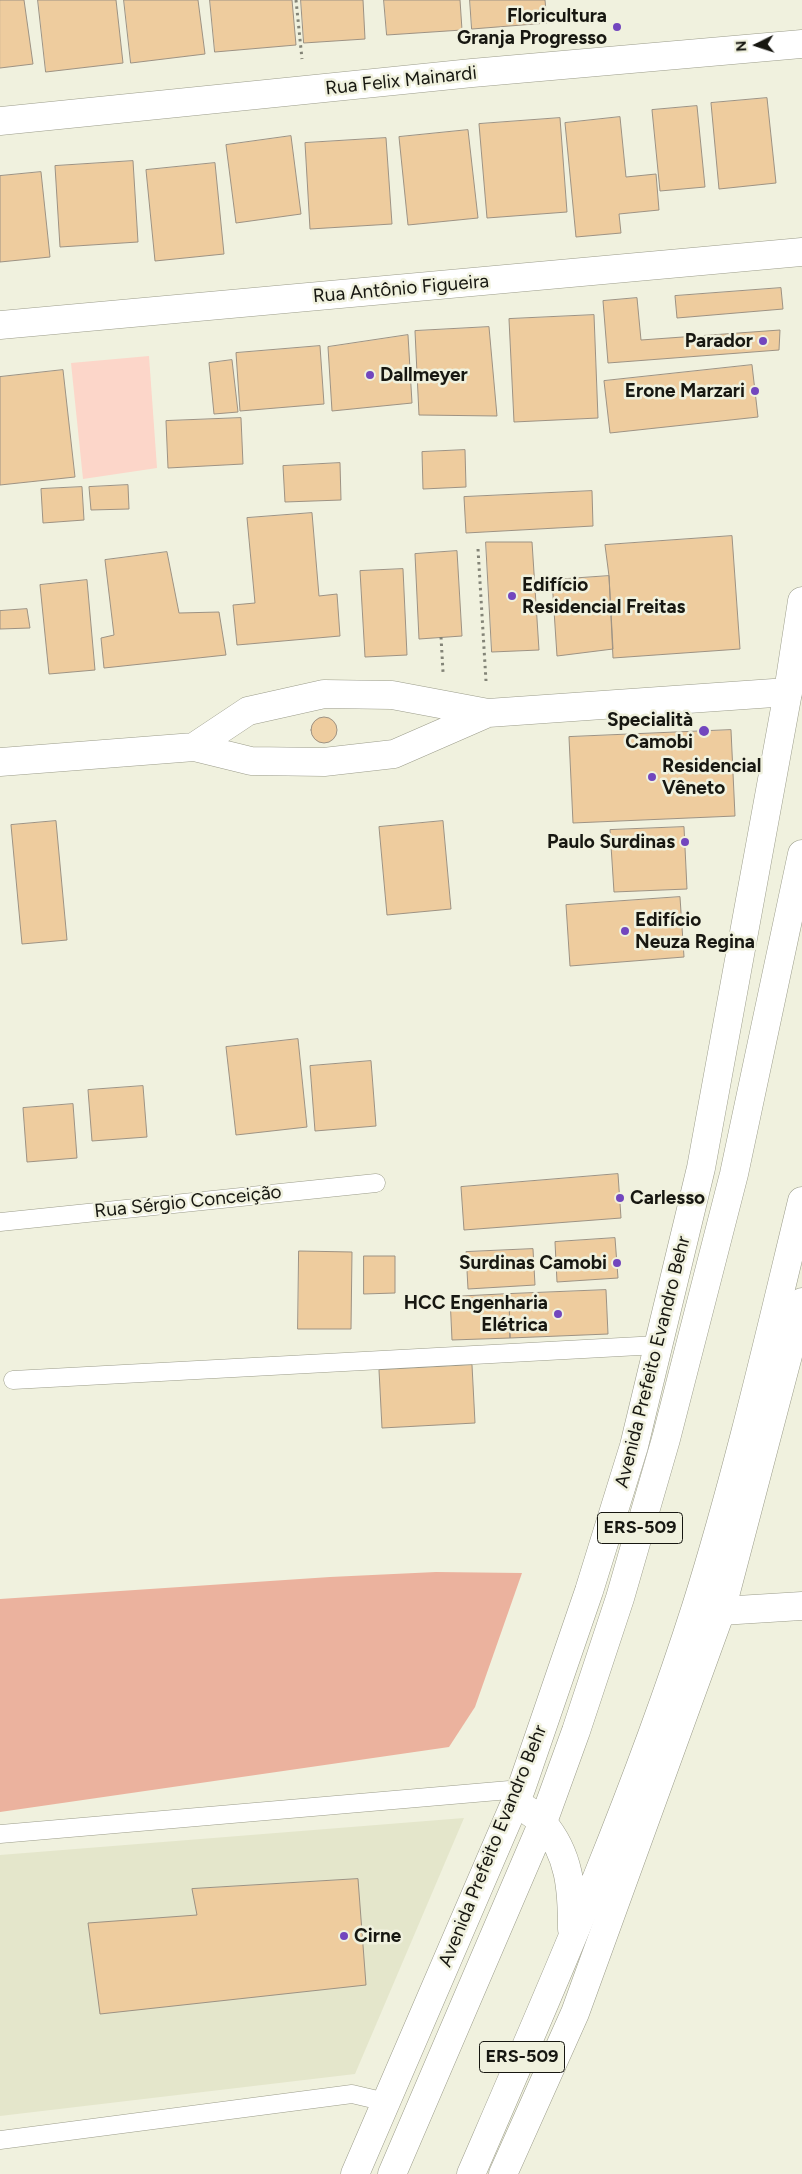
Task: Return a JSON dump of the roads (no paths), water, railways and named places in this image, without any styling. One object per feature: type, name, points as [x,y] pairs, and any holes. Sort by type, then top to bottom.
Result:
[{"type":"main road","name":"Rua Felix Mainardi","points":[[0,121],[472,73],[802,44]]},
{"type":"main road","name":"Rua Antônio Figueira","points":[[0,325],[802,252]]},
{"type":"main road","name":"Avenida Prefeito Evandro Behr","points":[[355,2174],[518,1796],[589,1591],[634,1446],[701,1168],[788,692],[802,601]]},
{"type":"main road","points":[[194,747],[248,711],[324,694],[392,695],[488,713],[788,692]]},
{"type":"main road","points":[[0,762],[194,747],[251,761],[332,761],[394,754],[488,713]]},
{"type":"main road","name":"Avenida Prefeito Evandro Behr","points":[[392,2174],[543,1822],[576,1731],[620,1598],[666,1439],[734,1174],[802,854]]},
{"type":"main road","name":"ERS-509","points":[[471,2174],[572,1940],[643,1760],[696,1606],[750,1414],[802,1201]]},
{"type":"main road","name":"ERS-509","points":[[750,1414],[802,1265]]},
{"type":"main road","name":"ERS-509","points":[[503,2174],[575,2013],[721,1611],[802,1302]]},
{"type":"main road","points":[[721,1611],[802,1606]]},
{"type":"main road","name":"ERS-509","points":[[518,1796],[543,1822],[566,1860],[572,1895],[572,1940]]},
{"type":"lane","name":"Rua Sérgio Conceição","points":[[0,1222],[376,1183]]},
{"type":"lane","points":[[13,1380],[658,1345]]},
{"type":"lane","points":[[0,1834],[518,1796]]},
{"type":"lane","points":[[0,2140],[352,2094],[386,2102]]},
{"type":"place","name":"Floricultura Granja Progresso","points":[[617,27]]},
{"type":"place","name":"Parador","points":[[763,341]]},
{"type":"place","name":"Dallmeyer","points":[[370,375]]},
{"type":"place","name":"Erone Marzari","points":[[755,391]]},
{"type":"place","name":"Edifício Residencial Freitas","points":[[512,596]]},
{"type":"place","name":"Specialità Camobi","points":[[704,731]]},
{"type":"place","name":"Residencial Vêneto","points":[[652,777]]},
{"type":"place","name":"Paulo Surdinas","points":[[685,842]]},
{"type":"place","name":"Edifício Neuza Regina","points":[[625,931]]},
{"type":"place","name":"Carlesso","points":[[620,1198]]},
{"type":"place","name":"Surdinas Camobi","points":[[617,1263]]},
{"type":"place","name":"HCC Engenharia Elétrica","points":[[558,1314]]},
{"type":"place","name":"Cirne","points":[[344,1936]]}]
